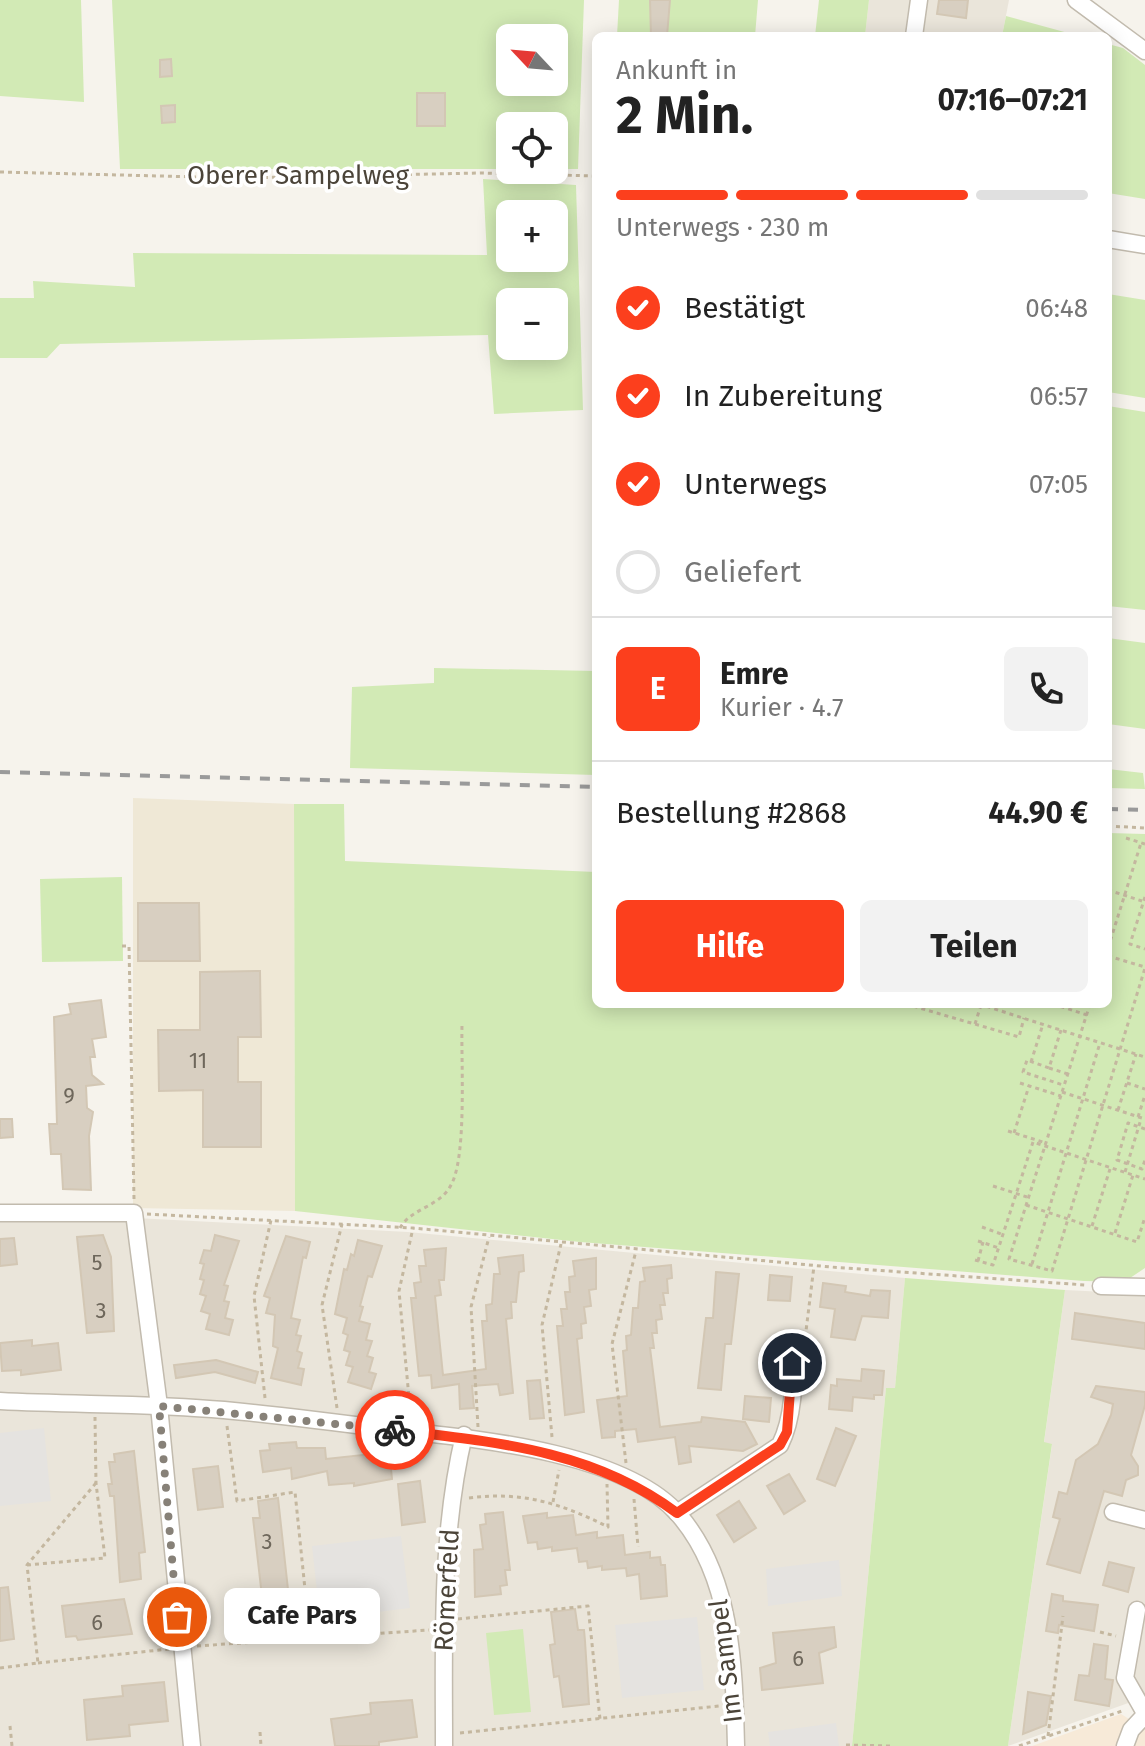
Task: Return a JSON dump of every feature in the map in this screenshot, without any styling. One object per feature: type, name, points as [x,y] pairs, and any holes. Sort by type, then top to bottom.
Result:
[{"type":"street","points":[[915,32],[919,0]]},
{"type":"street","points":[[1076,0],[1145,51]]},
{"type":"street","points":[[1112,240],[1145,245]]},
{"type":"street","points":[[0,1213],[134,1213],[159,1406],[192,1746]]},
{"type":"street","points":[[1101,1286],[1145,1287]]},
{"type":"street","points":[[677,1513],[780,1445],[787,1432],[792,1373],[787,1354]]},
{"type":"street","name":"Im Sampel","points":[[0,1401],[224,1410],[471,1436],[556,1456],[620,1478],[677,1513],[709,1564],[722,1598],[735,1705],[736,1746]]},
{"type":"street","name":"Römerfeld","points":[[444,1740],[444,1625],[452,1501],[471,1436]]},
{"type":"street","points":[[1113,1512],[1145,1520]]},
{"type":"street","points":[[1125,1746],[1141,1713],[1125,1678],[1137,1610]]},
{"type":"path","name":"Oberer Sampelweg","points":[[0,172],[241,178],[480,173],[592,176]]},
{"type":"path","points":[[1112,826],[1145,828]]},
{"type":"path","points":[[1112,936],[1143,844],[1126,838]]},
{"type":"path","points":[[1112,891],[1144,900],[1130,944],[1145,949]]},
{"type":"path","points":[[122,946],[129,946],[134,1213],[413,1228],[636,1251],[996,1281],[1101,1286]]},
{"type":"path","points":[[1089,1008],[1009,1259],[1052,1271],[1143,982],[1145,967],[1112,957]]},
{"type":"path","points":[[920,1008],[1019,1037],[1024,1018]]},
{"type":"path","points":[[975,1024],[979,1008]]},
{"type":"path","points":[[993,1008],[1145,1057]]},
{"type":"path","points":[[1065,1008],[1087,1015]]},
{"type":"path","points":[[1031,1062],[1043,1024]]},
{"type":"path","points":[[400,1228],[406,1219],[432,1206],[445,1193],[459,1165],[462,1025]]},
{"type":"path","points":[[1049,1068],[1061,1030]]},
{"type":"path","points":[[1031,1265],[1085,1100],[1100,1043]]},
{"type":"path","points":[[1118,1110],[1136,1054]]},
{"type":"path","points":[[1065,1085],[1023,1072],[1027,1060],[1068,1074]]},
{"type":"path","points":[[1020,1083],[1141,1118]]},
{"type":"path","points":[[1125,1172],[1139,1127],[1145,1092],[1127,1083]]},
{"type":"path","points":[[1014,1133],[1029,1086]]},
{"type":"path","points":[[1145,1129],[1128,1123],[1117,1160],[1142,1169],[1145,1160]]},
{"type":"path","points":[[1008,1131],[1145,1179]]},
{"type":"path","points":[[983,1242],[976,1260],[993,1265],[1033,1142],[1046,1145]]},
{"type":"path","points":[[1092,1226],[1110,1168]]},
{"type":"path","points":[[1115,1234],[1133,1175]]},
{"type":"path","points":[[993,1186],[1029,1198]]},
{"type":"path","points":[[1026,1205],[1137,1242],[1145,1217]]},
{"type":"path","points":[[267,1415],[254,1296],[271,1220]]},
{"type":"path","points":[[340,1423],[322,1305],[342,1224]]},
{"type":"path","points":[[982,1227],[1003,1234]]},
{"type":"path","points":[[412,1432],[399,1291],[413,1228]]},
{"type":"path","points":[[471,1436],[471,1307],[489,1237]]},
{"type":"path","points":[[1138,1238],[1145,1240]]},
{"type":"path","points":[[978,1241],[999,1248]]},
{"type":"path","points":[[553,1502],[556,1456],[552,1443],[542,1325],[561,1244]]},
{"type":"path","points":[[452,1501],[522,1495],[553,1502],[608,1527],[626,1462],[612,1344],[636,1251]]},
{"type":"path","points":[[787,1354],[806,1331],[814,1266]]},
{"type":"path","points":[[27,1565],[105,1558],[96,1483],[94,1405]]},
{"type":"path","points":[[224,1410],[237,1501],[295,1492],[310,1638]]},
{"type":"path","points":[[620,1478],[638,1547]]},
{"type":"path","points":[[38,1663],[27,1565],[96,1483]]},
{"type":"path","points":[[0,1668],[180,1647],[444,1625],[588,1606],[600,1719]]},
{"type":"path","points":[[1048,1736],[1063,1616]]},
{"type":"path","points":[[444,1740],[735,1705]]},
{"type":"path","points":[[1019,1746],[1122,1710],[1141,1713]]},
{"type":"path","points":[[10,1726],[12,1746]]},
{"type":"path","points":[[260,1732],[261,1746]]},
{"type":"path","points":[[846,1745],[891,1746]]},
{"type":"shaded area","points":[[869,0],[1009,0],[1003,32],[865,32]]},
{"type":"shaded area","points":[[133,798],[294,804],[295,1211],[133,1208]]},
{"type":"shaded area","points":[[116,1217],[408,1232],[905,1278],[895,1388],[886,1388],[852,1746],[0,1746],[0,1218]]},
{"type":"shaded area","points":[[1065,1290],[1145,1294],[1145,1697],[1008,1746],[1052,1445],[1044,1443]]},
{"type":"shaded area","points":[[44,1428],[51,1501],[0,1506],[0,1433]]},
{"type":"shaded area","points":[[401,1536],[410,1608],[320,1619],[312,1546]]},
{"type":"shaded area","points":[[839,1560],[842,1596],[768,1606],[766,1569]]},
{"type":"shaded area","points":[[697,1617],[704,1690],[622,1698],[615,1625]]},
{"type":"shaded area","points":[[1121,1714],[1145,1729],[1145,1746],[1032,1746]]},
{"type":"shaded area","points":[[836,1723],[839,1746],[770,1746],[768,1732]]},
{"type":"green space","points":[[0,0],[81,0],[84,102],[0,96]]},
{"type":"green space","points":[[112,0],[584,0],[578,169],[568,169],[568,112],[496,112],[496,169],[120,169]]},
{"type":"green space","points":[[619,0],[758,0],[755,32],[617,32]]},
{"type":"green space","points":[[819,0],[869,0],[865,32],[815,32]]},
{"type":"green space","points":[[1006,16],[1064,32],[1003,32]]},
{"type":"green space","points":[[1112,45],[1123,48],[1145,65],[1145,199],[1112,194]]},
{"type":"green space","points":[[483,179],[496,180],[496,184],[576,185],[583,410],[494,414],[488,335],[60,344],[47,358],[0,358],[0,298],[34,298],[33,281],[135,287],[133,253],[487,255]]},
{"type":"green space","points":[[1112,295],[1145,300],[1145,398],[1112,393]]},
{"type":"green space","points":[[1112,407],[1145,412],[1145,610],[1112,606]]},
{"type":"green space","points":[[1112,639],[1145,643],[1145,729],[1112,725]]},
{"type":"green space","points":[[434,668],[592,671],[592,775],[350,768],[352,687],[434,683]]},
{"type":"green space","points":[[1112,769],[1143,773],[1145,789],[1112,788]]},
{"type":"green space","points":[[294,804],[344,804],[345,861],[592,872],[592,1008],[1112,1008],[1112,833],[1145,834],[1145,1268],[1124,1282],[580,1242],[295,1211]]},
{"type":"green space","points":[[122,877],[123,961],[42,962],[40,879]]},
{"type":"green space","points":[[905,1278],[1065,1290],[1044,1442],[1052,1444],[1008,1746],[852,1746],[886,1388],[895,1388]]},
{"type":"green space","points":[[523,1629],[531,1712],[494,1715],[486,1633]]},
{"type":"building","points":[[650,0],[670,0],[667,32],[651,32]]},
{"type":"building","points":[[939,0],[968,0],[966,18],[937,14]]},
{"type":"building","points":[[171,59],[172,76],[160,77],[160,60]]},
{"type":"building","points":[[417,93],[445,93],[445,126],[417,126]]},
{"type":"building","points":[[175,105],[175,122],[162,123],[161,106]]},
{"type":"building","points":[[138,903],[199,903],[200,961],[138,961]]},
{"type":"building","points":[[260,971],[261,1037],[238,1037],[238,1082],[261,1082],[261,1147],[203,1147],[203,1090],[159,1091],[158,1030],[200,1030],[200,972]]},
{"type":"building","points":[[101,1000],[106,1037],[92,1039],[95,1057],[90,1057],[92,1075],[103,1084],[86,1086],[87,1108],[93,1112],[89,1136],[91,1190],[63,1189],[61,1154],[51,1154],[49,1124],[57,1124],[54,1017],[71,1014],[69,1004]]},
{"type":"building","points":[[0,1119],[12,1119],[13,1137],[0,1138]]},
{"type":"building","points":[[103,1235],[111,1257],[114,1331],[87,1333],[77,1237]]},
{"type":"building","points":[[215,1235],[239,1241],[224,1285],[228,1286],[224,1301],[229,1302],[225,1318],[233,1320],[229,1335],[206,1329],[210,1314],[201,1311],[206,1296],[200,1294],[204,1264],[200,1263],[204,1250],[211,1251]]},
{"type":"building","points":[[286,1236],[310,1242],[306,1258],[303,1257],[291,1318],[300,1320],[296,1335],[301,1336],[297,1351],[302,1353],[298,1368],[304,1369],[301,1385],[271,1378],[278,1348],[273,1346],[275,1315],[266,1313],[270,1298],[264,1296]]},
{"type":"building","points":[[14,1238],[17,1264],[0,1266],[0,1239]]},
{"type":"building","points":[[358,1240],[382,1246],[372,1277],[368,1276],[360,1306],[363,1307],[359,1321],[370,1324],[366,1340],[372,1341],[367,1356],[373,1358],[369,1372],[376,1374],[371,1389],[348,1382],[353,1367],[346,1365],[350,1352],[344,1350],[348,1335],[343,1333],[347,1318],[335,1314],[344,1269],[347,1270],[351,1254],[354,1256]]},
{"type":"building","points":[[446,1248],[444,1280],[439,1280],[441,1295],[435,1296],[443,1375],[486,1369],[482,1321],[487,1321],[486,1305],[492,1304],[494,1274],[500,1274],[498,1258],[523,1255],[524,1271],[519,1272],[516,1302],[511,1302],[512,1318],[506,1319],[513,1393],[500,1395],[498,1384],[472,1386],[474,1408],[460,1409],[459,1384],[432,1388],[431,1375],[419,1376],[411,1298],[416,1298],[414,1283],[421,1282],[419,1266],[426,1266],[424,1250]]},
{"type":"building","points":[[596,1258],[596,1289],[589,1290],[591,1306],[584,1307],[586,1323],[581,1324],[582,1338],[577,1339],[584,1412],[565,1415],[557,1326],[563,1326],[561,1309],[567,1309],[565,1292],[570,1292],[569,1277],[575,1276],[573,1261]]},
{"type":"building","points":[[671,1265],[672,1278],[667,1279],[668,1293],[663,1293],[665,1305],[660,1305],[662,1319],[656,1320],[657,1333],[652,1333],[654,1348],[650,1348],[660,1427],[701,1422],[702,1417],[745,1422],[757,1444],[743,1451],[689,1446],[691,1462],[679,1464],[675,1437],[638,1442],[636,1429],[615,1431],[615,1437],[602,1438],[597,1400],[627,1396],[623,1351],[627,1350],[626,1336],[631,1335],[633,1308],[638,1308],[640,1282],[645,1281],[643,1268]]},
{"type":"building","points":[[716,1272],[739,1274],[731,1344],[725,1344],[721,1390],[698,1388],[706,1318],[713,1318]]},
{"type":"building","points":[[770,1275],[792,1277],[790,1301],[768,1300]]},
{"type":"building","points":[[823,1283],[846,1286],[845,1292],[870,1296],[871,1290],[890,1291],[888,1318],[862,1316],[855,1340],[831,1337],[835,1309],[820,1307]]},
{"type":"building","points":[[1075,1313],[1145,1323],[1145,1349],[1072,1339]]},
{"type":"building","points":[[32,1340],[32,1346],[58,1343],[61,1370],[21,1375],[21,1370],[2,1371],[0,1343]]},
{"type":"building","points":[[216,1360],[258,1372],[255,1383],[215,1372],[176,1378],[174,1365]]},
{"type":"building","points":[[862,1369],[884,1371],[882,1395],[874,1395],[874,1399],[853,1397],[852,1411],[829,1409],[831,1385],[837,1386],[837,1379],[861,1381]]},
{"type":"building","points":[[540,1380],[544,1418],[530,1419],[527,1381]]},
{"type":"building","points":[[1096,1386],[1145,1392],[1145,1405],[1131,1455],[1138,1466],[1138,1475],[1126,1480],[1122,1496],[1104,1491],[1080,1573],[1047,1564],[1060,1519],[1053,1517],[1059,1492],[1067,1494],[1076,1460],[1098,1444],[1111,1415],[1113,1404],[1091,1397]]},
{"type":"building","points":[[745,1396],[771,1398],[769,1422],[743,1419]]},
{"type":"building","points":[[836,1428],[856,1436],[835,1486],[817,1479]]},
{"type":"building","points":[[296,1442],[297,1448],[325,1448],[326,1459],[381,1453],[382,1460],[390,1459],[392,1479],[354,1486],[354,1483],[329,1485],[327,1471],[292,1479],[291,1468],[263,1472],[260,1451],[270,1450],[269,1444]]},
{"type":"building","points":[[134,1451],[145,1552],[139,1553],[141,1579],[120,1582],[114,1496],[110,1496],[108,1484],[112,1484],[109,1462],[115,1462],[114,1454]]},
{"type":"building","points":[[218,1466],[223,1507],[198,1510],[193,1469]]},
{"type":"building","points":[[789,1474],[805,1501],[784,1514],[767,1486]]},
{"type":"building","points":[[420,1481],[425,1522],[402,1525],[398,1484]]},
{"type":"building","points":[[278,1498],[290,1608],[269,1611],[268,1604],[263,1605],[253,1518],[260,1518],[258,1501]]},
{"type":"building","points":[[739,1501],[756,1528],[734,1542],[717,1515]]},
{"type":"building","points":[[503,1512],[510,1570],[505,1570],[507,1585],[500,1586],[501,1594],[475,1597],[474,1550],[483,1549],[480,1525],[486,1524],[485,1514]]},
{"type":"building","points":[[547,1513],[547,1518],[573,1515],[576,1535],[597,1532],[597,1538],[623,1535],[625,1555],[650,1552],[650,1558],[660,1557],[661,1565],[665,1565],[667,1596],[641,1599],[639,1574],[627,1576],[626,1568],[588,1568],[587,1561],[579,1562],[577,1548],[552,1551],[552,1547],[538,1549],[537,1542],[528,1543],[523,1516]]},
{"type":"building","points":[[1109,1562],[1134,1568],[1128,1592],[1103,1585]]},
{"type":"building","points":[[8,1587],[14,1639],[0,1641],[0,1588]]},
{"type":"building","points":[[1052,1594],[1063,1596],[1063,1601],[1098,1605],[1094,1631],[1059,1625],[1058,1633],[1046,1631]]},
{"type":"building","points":[[124,1599],[132,1634],[78,1640],[76,1636],[66,1637],[62,1606]]},
{"type":"building","points":[[575,1609],[578,1630],[584,1630],[589,1704],[563,1707],[559,1676],[554,1677],[550,1645],[555,1644],[551,1612]]},
{"type":"building","points":[[834,1627],[836,1647],[819,1653],[823,1683],[762,1690],[760,1668],[776,1663],[773,1633]]},
{"type":"building","points":[[1094,1644],[1108,1646],[1105,1679],[1113,1680],[1109,1706],[1075,1700],[1079,1675],[1089,1676]]},
{"type":"building","points":[[164,1682],[168,1721],[129,1725],[130,1736],[87,1740],[84,1700],[123,1696],[122,1686]]},
{"type":"building","points":[[1028,1692],[1051,1696],[1046,1725],[1023,1734]]},
{"type":"building","points":[[412,1700],[417,1737],[379,1742],[379,1746],[335,1746],[331,1719],[371,1714],[370,1703]]},
{"type":"railway","points":[[0,772],[592,787]]},
{"type":"railway","points":[[1112,809],[1145,810]]},
{"type":"way so far","points":[[177,1617],[159,1406],[224,1410],[395,1430]]},
{"type":"place","name":"Cafe Pars","points":[[177,1617]]},
{"type":"route","points":[[395,1430],[464,1435],[531,1449],[586,1465],[622,1478],[677,1513],[692,1500],[769,1456],[780,1445],[787,1432],[792,1363]]}]
